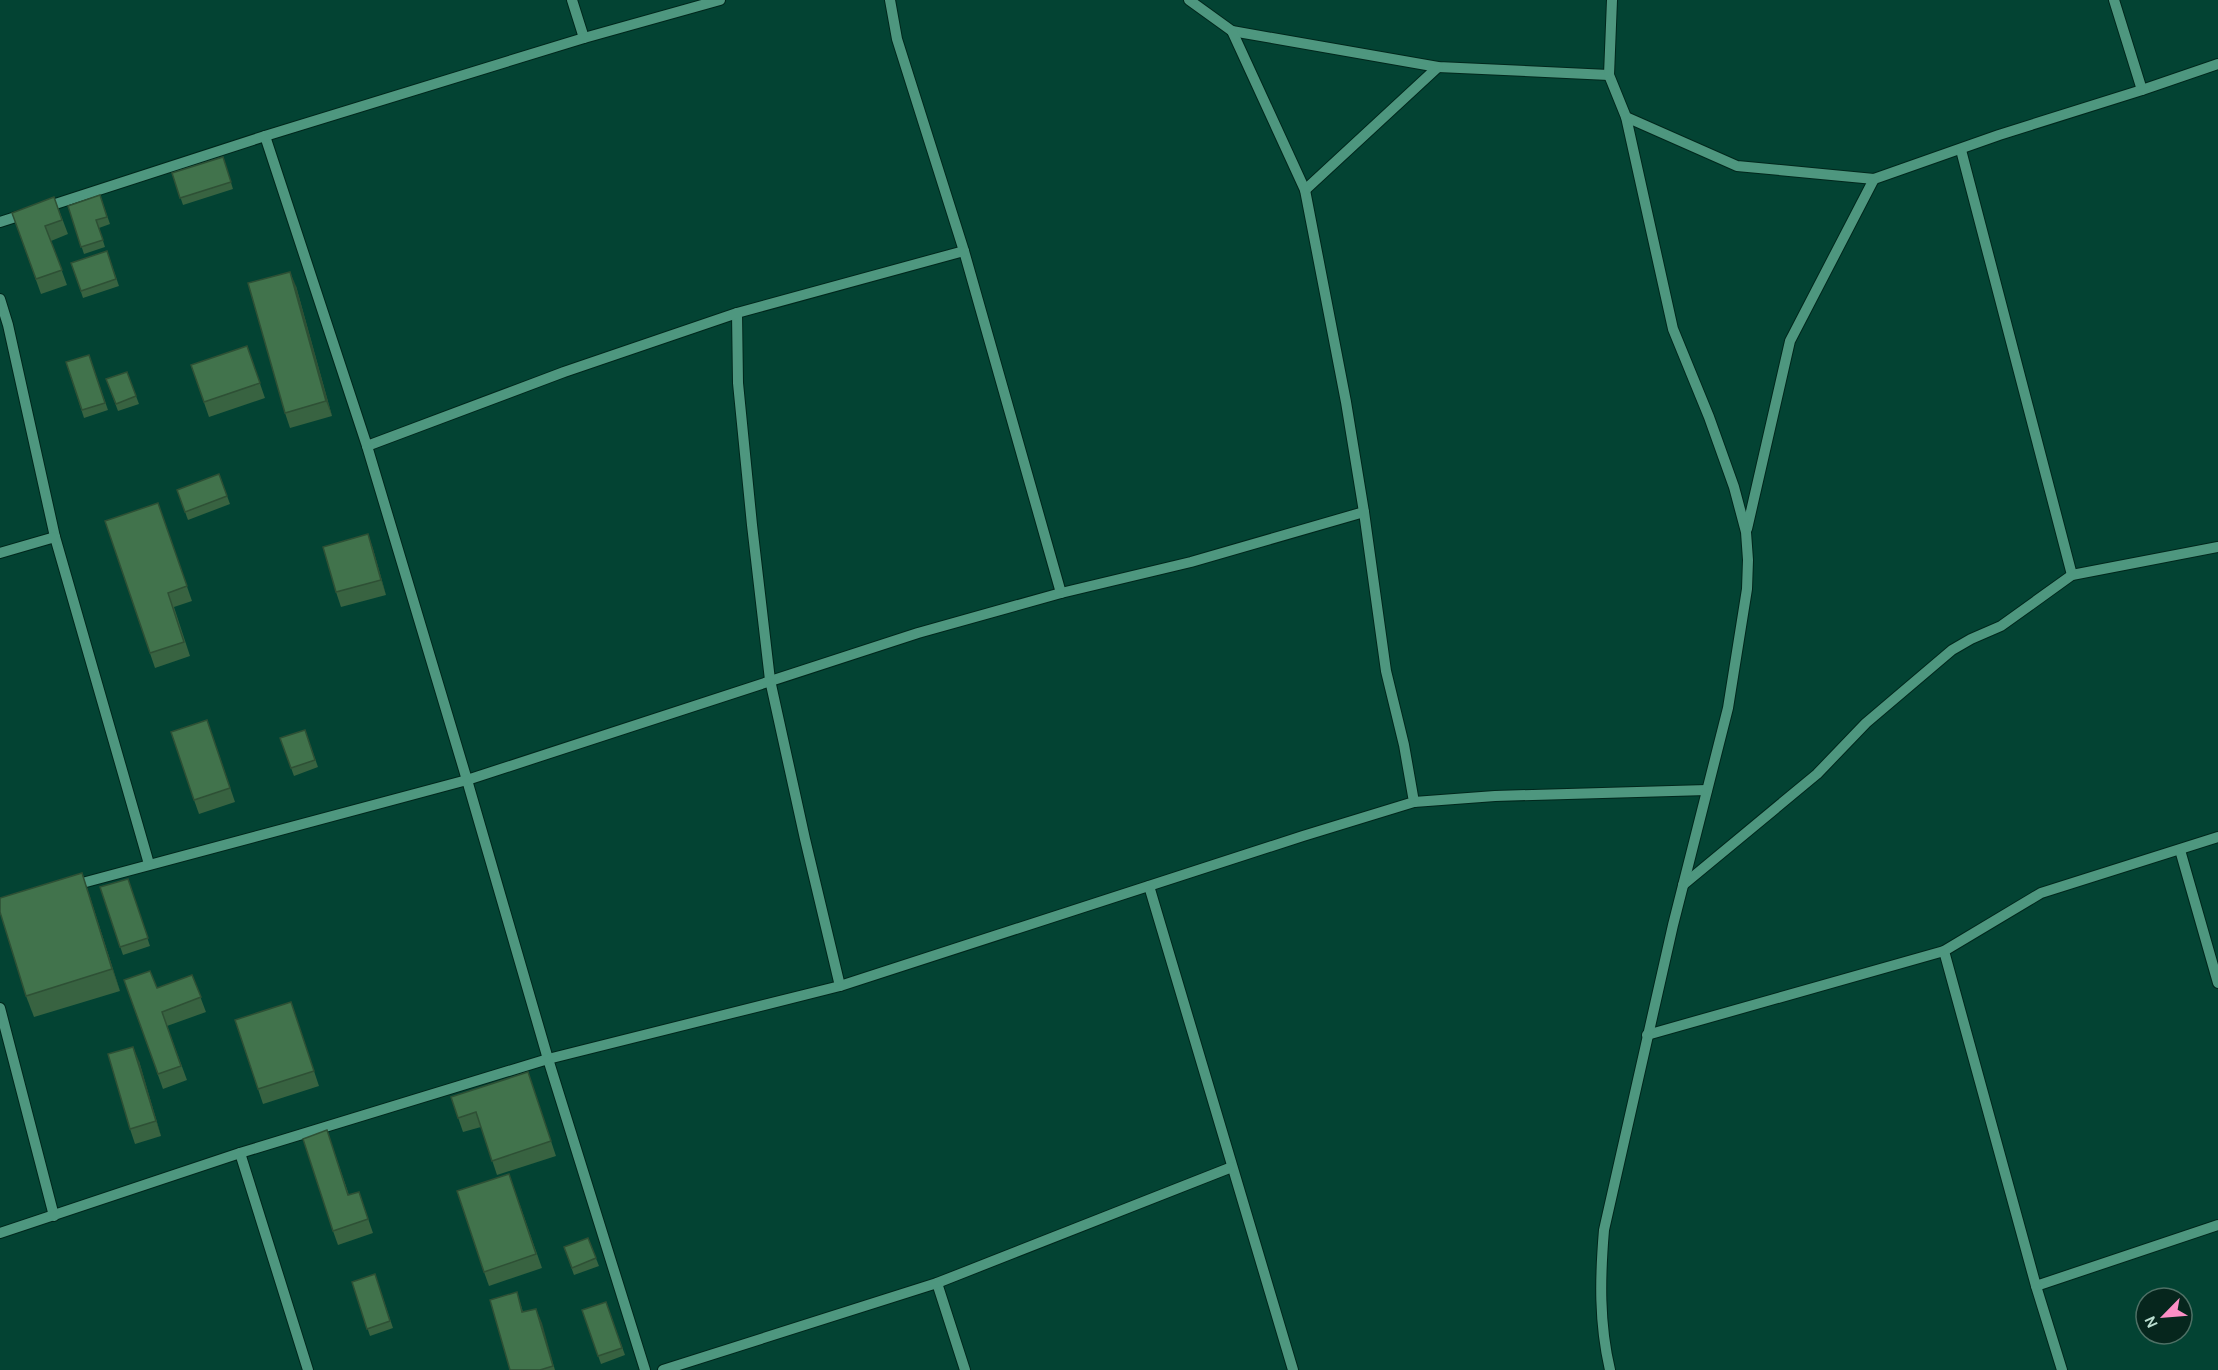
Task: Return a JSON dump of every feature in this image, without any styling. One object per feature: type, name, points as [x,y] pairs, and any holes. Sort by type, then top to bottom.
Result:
[{"type":"street","points":[[572,0],[584,38]]},
{"type":"street","points":[[0,222],[265,136],[584,38],[720,0]]},
{"type":"street","points":[[890,0],[897,39],[964,251],[1060,593]]},
{"type":"street","points":[[1189,0],[1232,31],[1438,67],[1609,75]]},
{"type":"street","points":[[1607,1369],[1601,1319],[1600,1276],[1604,1230],[1647,1035],[1728,708],[1748,589],[1746,532],[1734,487],[1709,417],[1673,329],[1626,117],[1609,75],[1612,0]]},
{"type":"street","points":[[2114,0],[2142,90]]},
{"type":"street","points":[[1232,31],[1305,190],[1364,512],[1386,671],[1404,745],[1414,802]]},
{"type":"street","points":[[1626,117],[1737,166],[1874,179],[1999,135],[2218,64]]},
{"type":"street","points":[[1305,190],[1438,67]]},
{"type":"street","points":[[265,136],[367,446],[548,1059],[645,1370]]},
{"type":"street","points":[[1960,150],[2072,575]]},
{"type":"street","points":[[1746,532],[1790,341],[1874,179]]},
{"type":"street","points":[[367,446],[564,372],[737,313],[964,251]]},
{"type":"street","points":[[0,299],[55,537],[149,864]]},
{"type":"street","points":[[737,313],[738,383],[770,680],[840,986]]},
{"type":"street","points":[[57,890],[467,780],[918,633],[1060,593],[1191,562],[1364,512]]},
{"type":"street","points":[[0,553],[55,537]]},
{"type":"street","points":[[1683,885],[1817,774],[1866,723],[1952,650],[2001,626],[2072,575],[2218,547]]},
{"type":"street","points":[[0,1233],[240,1154],[548,1059],[840,986],[1414,802],[1496,796],[1707,790]]},
{"type":"street","points":[[1647,1035],[1944,951],[2041,893],[2218,837]]},
{"type":"street","points":[[2180,850],[2218,983]]},
{"type":"street","points":[[1149,886],[1293,1370]]},
{"type":"street","points":[[1944,951],[2036,1286],[2062,1370]]},
{"type":"street","points":[[0,1008],[54,1216]]},
{"type":"street","points":[[240,1154],[308,1370]]},
{"type":"street","points":[[663,1370],[937,1283],[1232,1167]]},
{"type":"street","points":[[2036,1286],[2218,1225]]},
{"type":"street","points":[[937,1283],[965,1370]]},
{"type":"building","points":[[223,157],[231,182],[180,198],[172,173]]},
{"type":"building","points":[[100,195],[107,217],[96,220],[103,240],[81,247],[68,206]]},
{"type":"building","points":[[54,197],[62,220],[45,226],[62,270],[36,279],[12,213]]},
{"type":"building","points":[[107,251],[116,279],[81,291],[71,263]]},
{"type":"building","points":[[290,272],[326,401],[285,413],[248,283]]},
{"type":"building","points":[[247,346],[260,383],[204,402],[191,365]]},
{"type":"building","points":[[89,355],[105,403],[82,410],[66,362]]},
{"type":"building","points":[[127,372],[136,396],[116,404],[106,379]]},
{"type":"building","points":[[219,474],[227,496],[185,512],[177,490]]},
{"type":"building","points":[[158,503],[187,586],[168,593],[184,642],[150,653],[105,521]]},
{"type":"building","points":[[368,534],[381,580],[336,592],[323,547]]},
{"type":"building","points":[[207,720],[230,788],[194,800],[171,732]]},
{"type":"building","points":[[305,730],[315,760],[291,768],[280,738]]},
{"type":"building","points":[[82,873],[112,969],[26,996],[0,912],[0,898]]},
{"type":"building","points":[[128,879],[148,938],[120,947],[100,887]]},
{"type":"building","points":[[150,971],[157,988],[192,975],[201,997],[162,1012],[181,1066],[158,1074],[124,980]]},
{"type":"building","points":[[291,1002],[314,1071],[258,1089],[235,1020]]},
{"type":"building","points":[[133,1047],[156,1121],[130,1129],[108,1054]]},
{"type":"building","points":[[528,1072],[551,1141],[492,1161],[476,1112],[458,1118],[451,1097]]},
{"type":"building","points":[[327,1130],[348,1195],[359,1192],[368,1219],[333,1231],[303,1139]]},
{"type":"building","points":[[509,1174],[536,1254],[484,1272],[457,1191]]},
{"type":"building","points":[[588,1238],[596,1258],[572,1268],[564,1247]]},
{"type":"building","points":[[375,1274],[390,1321],[367,1329],[352,1282]]},
{"type":"building","points":[[517,1292],[522,1312],[536,1309],[553,1366],[540,1370],[510,1370],[490,1300]]},
{"type":"building","points":[[606,1302],[622,1348],[598,1356],[582,1310]]}]
